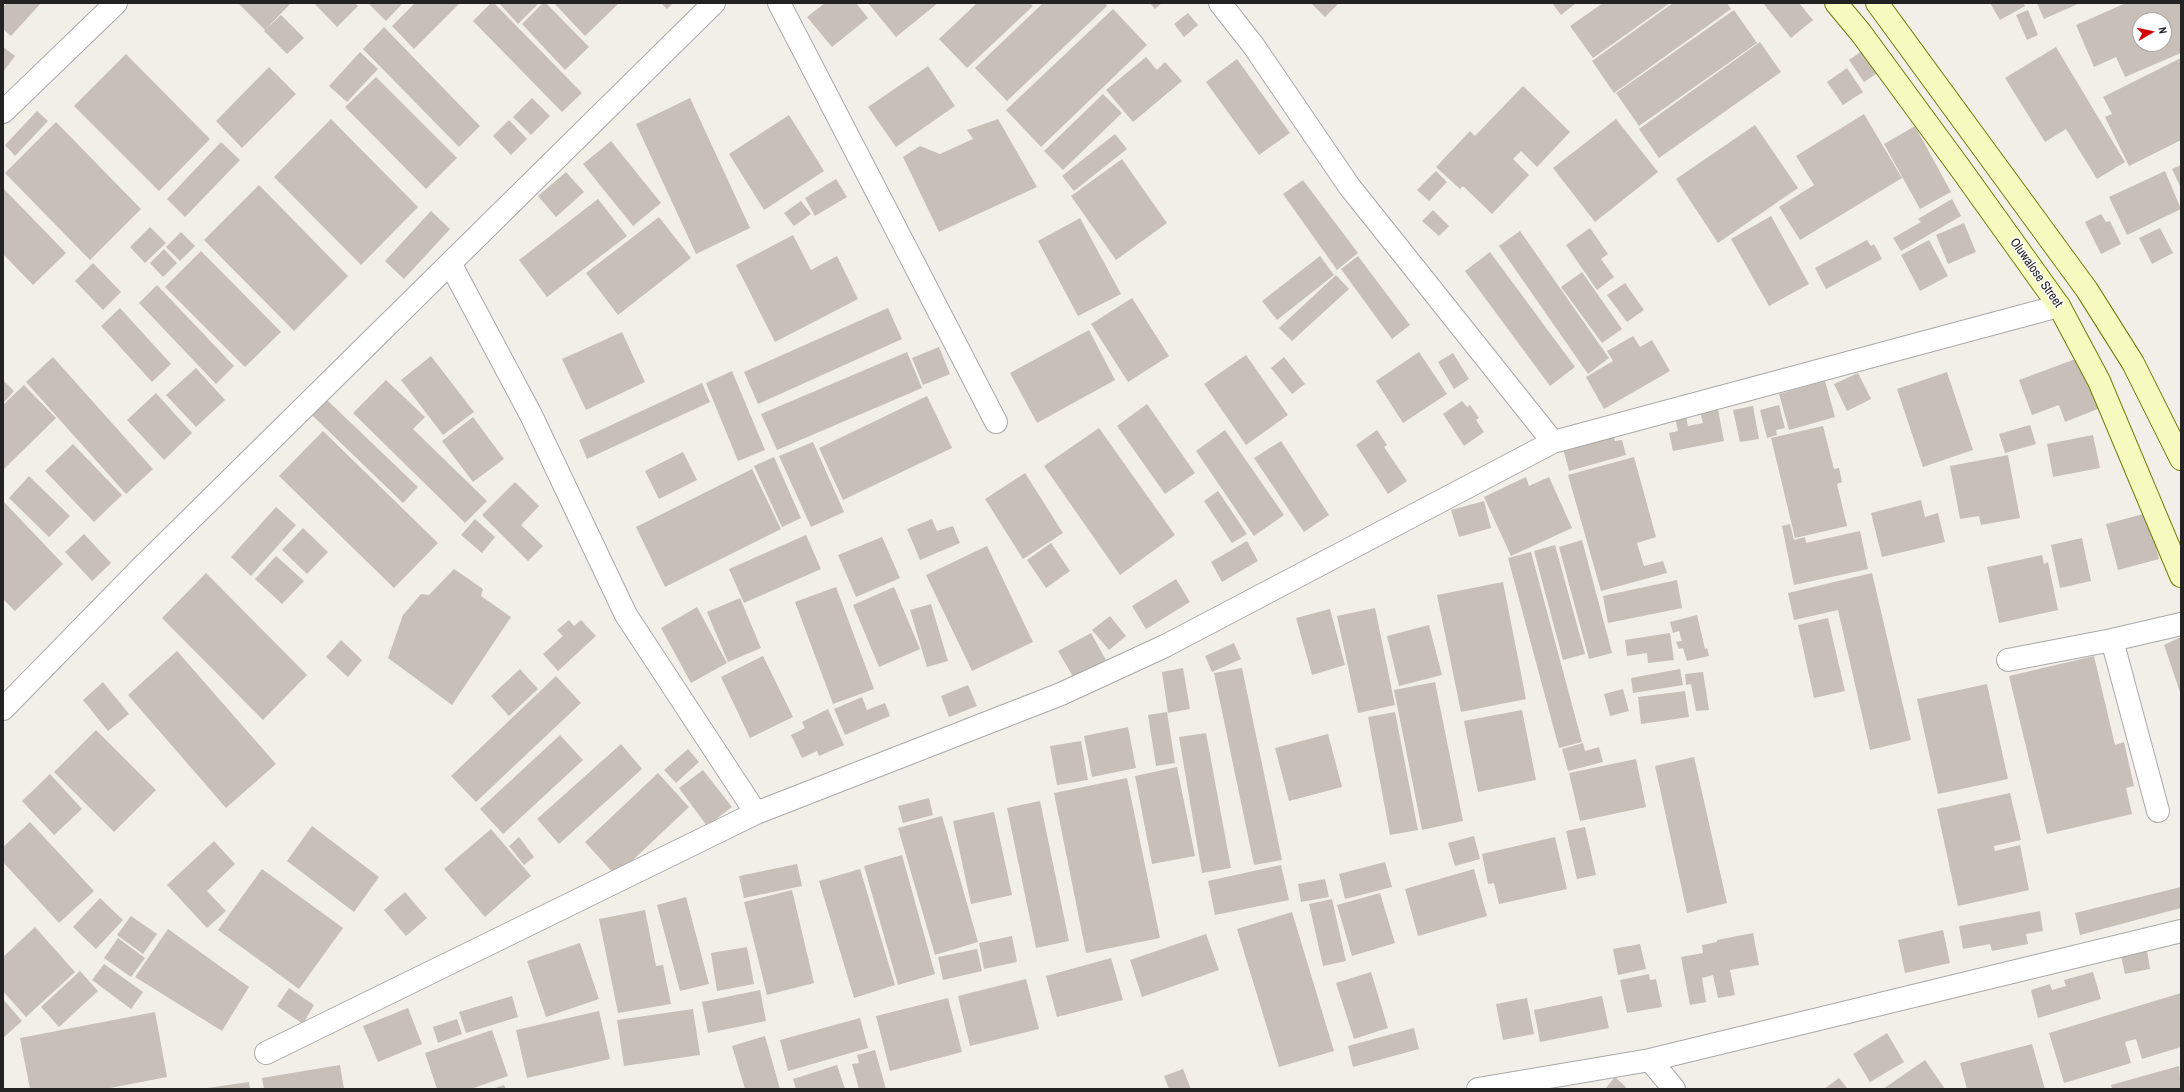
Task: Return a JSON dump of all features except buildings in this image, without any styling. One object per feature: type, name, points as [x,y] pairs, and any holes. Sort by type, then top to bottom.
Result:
[{"type":"street","points":[[3,112],[116,3]]},
{"type":"street","points":[[3,709],[141,568],[451,265],[714,3]]},
{"type":"street","points":[[779,3],[996,422]]},
{"type":"street","points":[[1220,3],[1253,45],[1349,186],[1553,442]]},
{"type":"street","name":"Oluwalose Street","points":[[1836,3],[1861,33],[1940,140],[2059,306],[2099,381],[2181,576]]},
{"type":"street","points":[[1877,3],[2087,290],[2133,362],[2181,459]]},
{"type":"street","points":[[451,265],[531,415],[626,615],[756,813]]},
{"type":"street","points":[[266,1053],[756,813],[1061,694],[1165,646],[1553,442],[2059,306]]},
{"type":"street","points":[[2008,660],[2112,640],[2181,624]]},
{"type":"street","points":[[2112,640],[2158,811]]},
{"type":"street","points":[[1478,1089],[1650,1060],[2181,931]]},
{"type":"street","points":[[1650,1060],[1674,1089]]}]
